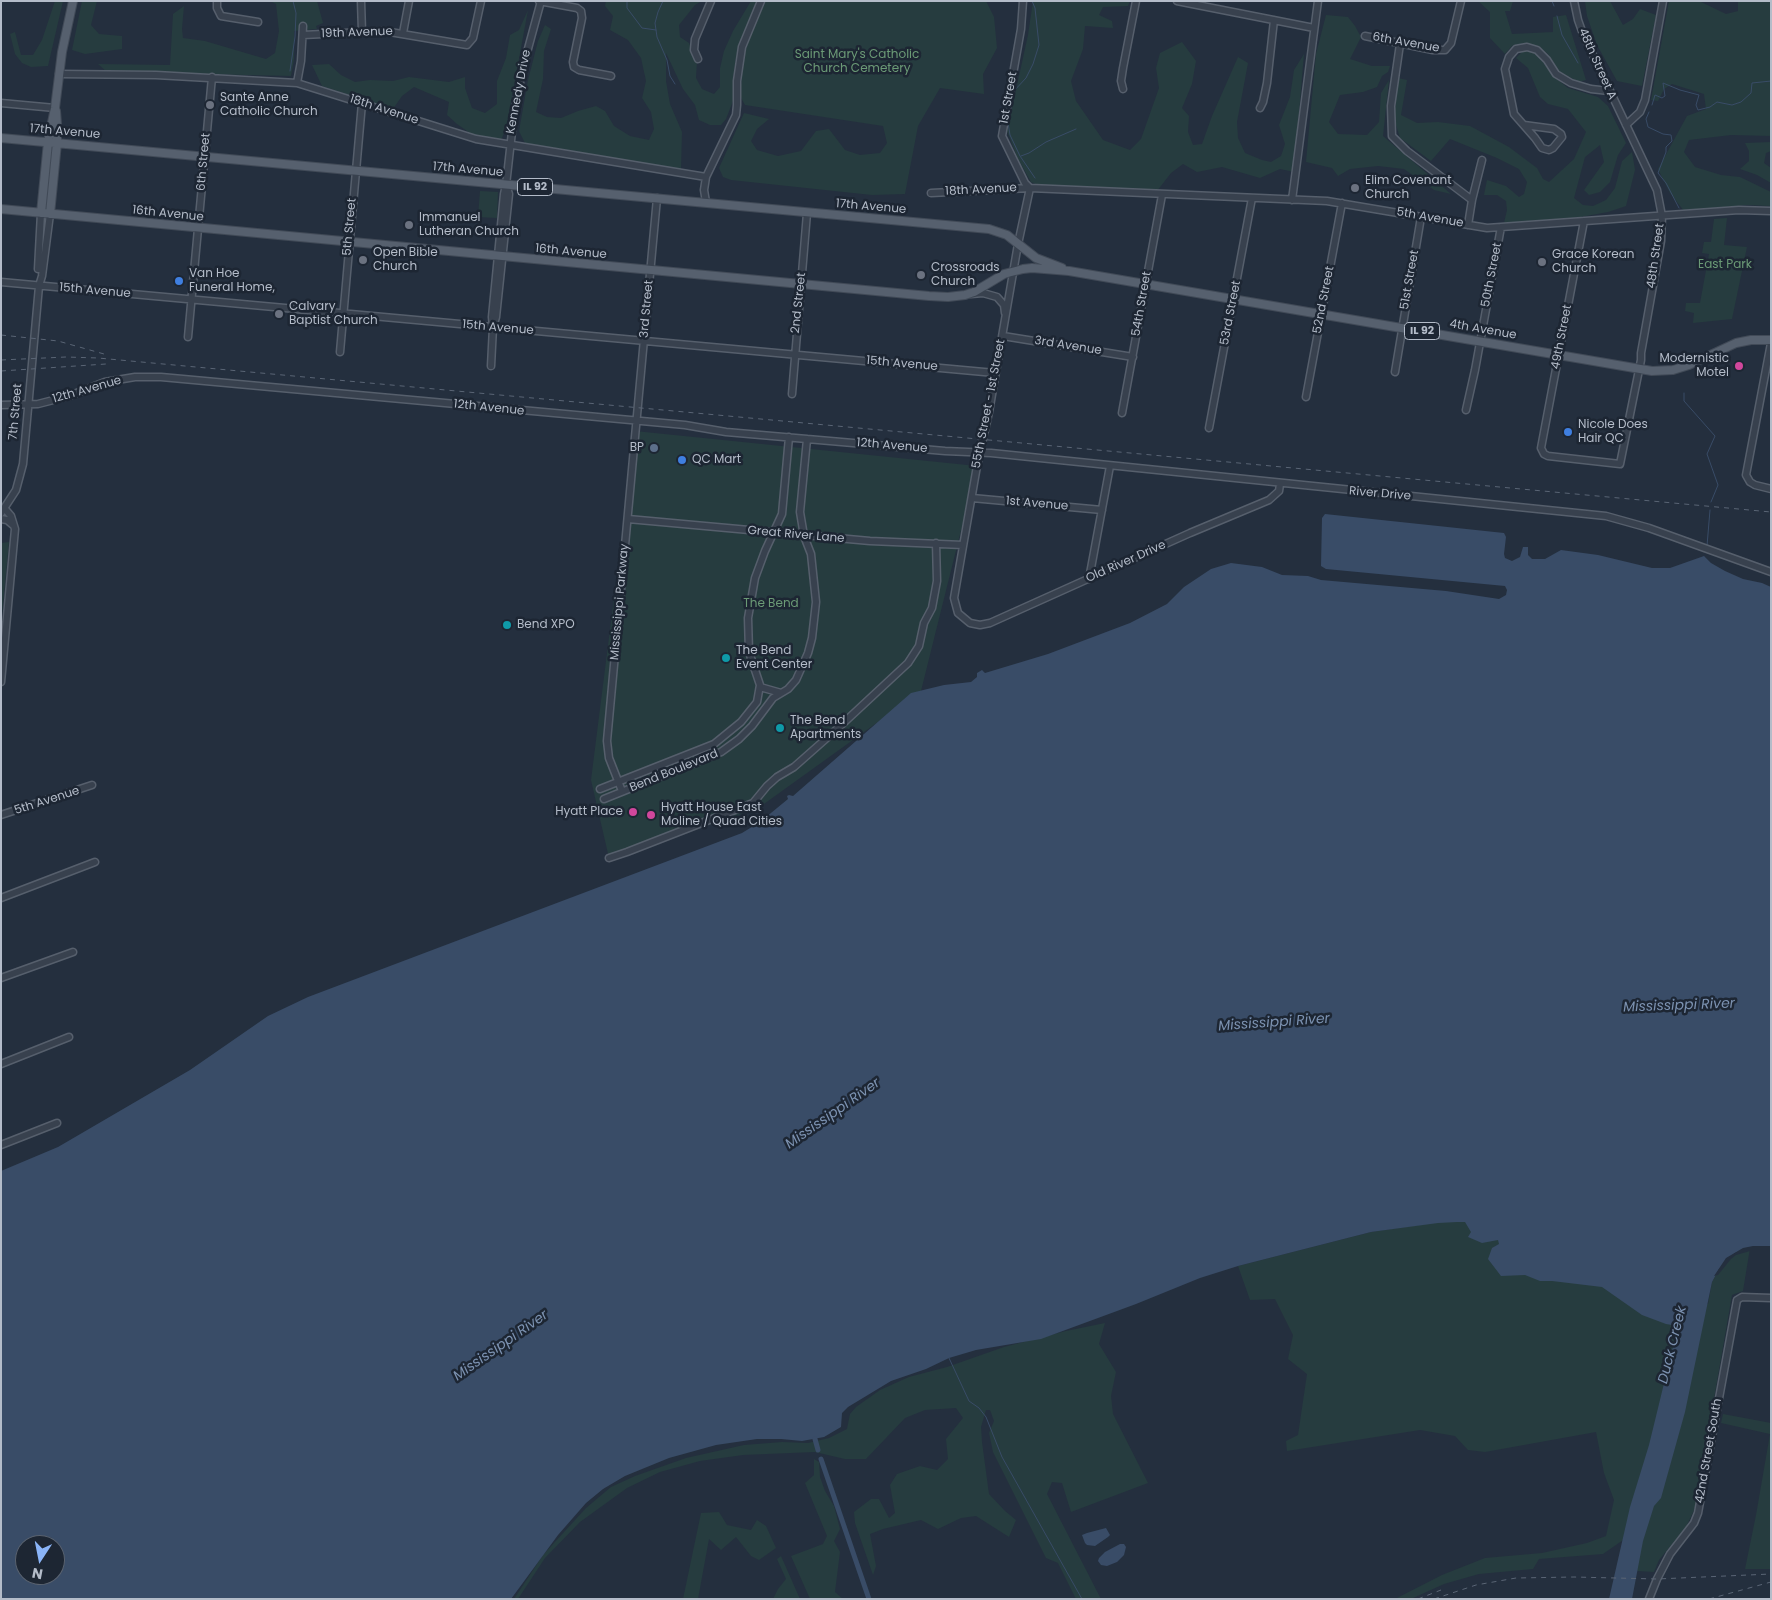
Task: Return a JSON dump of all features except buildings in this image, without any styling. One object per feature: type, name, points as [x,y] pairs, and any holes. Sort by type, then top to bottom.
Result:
[{"type":"main road","name":"7th Street","points":[[41,213],[48,142],[73,1]]},
{"type":"main road","name":"7th Street","points":[[50,214],[57,143],[55,108]]},
{"type":"main road","name":"17th Avenue","points":[[1,138],[990,229],[1007,235],[1018,244]]},
{"type":"main road","name":"16th Avenue","points":[[1,209],[929,296],[948,297],[965,295],[974,292],[1004,274],[1014,271]]},
{"type":"main road","name":"4th Avenue","points":[[1018,244],[1036,258],[1069,271]]},
{"type":"main road","name":"4th Avenue","points":[[1014,271],[1032,268],[1069,271],[1638,370],[1660,372],[1673,370],[1689,365],[1736,343],[1751,340],[1771,342]]},
{"type":"street","points":[[218,1],[217,8],[221,16],[258,22]]},
{"type":"street","points":[[361,1],[362,32]]},
{"type":"street","points":[[403,33],[409,1]]},
{"type":"street","name":"19th Avenue","points":[[303,35],[384,31],[456,44],[469,44],[473,38],[481,1]]},
{"type":"street","points":[[540,1],[577,8],[582,11],[573,62],[574,67],[579,70],[611,76]]},
{"type":"street","name":"Kennedy Drive","points":[[491,366],[492,317],[508,194],[506,184],[514,114],[523,67],[540,1]]},
{"type":"street","points":[[698,59],[694,50],[695,39],[711,1]]},
{"type":"street","points":[[706,202],[704,190],[706,177],[736,115],[737,80],[742,47],[761,1]]},
{"type":"street","name":"1st Street","points":[[1024,1],[1021,29],[1002,136],[1025,183],[1030,188]]},
{"type":"street","points":[[1123,88],[1121,81],[1136,1]]},
{"type":"street","points":[[1177,1],[1198,3],[1314,28]]},
{"type":"street","points":[[1292,200],[1318,1]]},
{"type":"street","name":"6th Avenue","points":[[1365,36],[1433,50],[1441,51],[1447,49],[1451,44],[1461,1]]},
{"type":"street","name":"48th Street A","points":[[1574,1],[1583,34],[1626,125]]},
{"type":"street","points":[[1626,125],[1640,112],[1645,100],[1663,1]]},
{"type":"street","points":[[1260,108],[1268,83],[1274,20]]},
{"type":"street","points":[[297,83],[301,61],[303,26]]},
{"type":"street","points":[[1400,44],[1392,106],[1392,136],[1407,151],[1472,200]]},
{"type":"street","points":[[1524,125],[1554,128],[1562,137],[1553,148],[1549,150],[1542,148],[1514,114],[1505,69],[1509,57],[1516,49],[1527,47],[1537,50],[1548,60],[1556,74],[1571,83],[1591,89],[1609,91]]},
{"type":"street","name":"18th Avenue","points":[[59,74],[212,77],[297,83],[476,139],[706,177]]},
{"type":"street","name":"6th Street","points":[[188,337],[212,77]]},
{"type":"street","points":[[1,103],[55,108]]},
{"type":"street","name":"5th Street","points":[[340,352],[362,103]]},
{"type":"street","name":"48th Street","points":[[1620,464],[1641,360],[1661,241],[1662,216],[1657,190],[1626,125]]},
{"type":"street","points":[[1468,225],[1482,160]]},
{"type":"street","name":"18th Avenue","points":[[931,193],[1030,188]]},
{"type":"street","name":"5th Avenue","points":[[1030,188],[1342,203],[1487,228],[1739,210],[1771,211]]},
{"type":"street","name":"55th Street - 1st Street","points":[[963,618],[958,612],[954,598],[1003,336],[1018,244],[1030,188]]},
{"type":"street","name":"54th Street","points":[[1122,413],[1162,194]]},
{"type":"street","name":"3rd Street","points":[[636,421],[657,198]]},
{"type":"street","name":"53rd Street","points":[[1210,428],[1252,198]]},
{"type":"street","name":"52nd Street","points":[[1306,397],[1342,203]]},
{"type":"street","name":"7th Street","points":[[1,682],[14,529],[11,516],[2,511],[16,490],[23,464],[39,286],[41,213]]},
{"type":"street","name":"2nd Street","points":[[792,394],[808,213]]},
{"type":"street","name":"7th Street","points":[[39,286],[50,214]]},
{"type":"street","name":"51st Street","points":[[1395,372],[1422,217]]},
{"type":"street","name":"49th Street","points":[[1584,222],[1541,443],[1542,451],[1544,454],[1553,457],[1620,464]]},
{"type":"street","name":"50th Street","points":[[1466,410],[1501,227]]},
{"type":"street","name":"15th Avenue","points":[[1,282],[995,373]]},
{"type":"street","points":[[965,295],[983,293],[997,297],[1004,305],[1006,319]]},
{"type":"street","name":"3rd Avenue","points":[[1003,336],[1133,357]]},
{"type":"street","points":[[1771,342],[1746,475],[1750,482],[1771,489]]},
{"type":"street","name":"12th Avenue","points":[[1,405],[38,404],[58,400],[97,385],[121,379],[161,377],[636,421],[807,439],[980,453]]},
{"type":"street","name":"Mississippi Parkway","points":[[619,781],[609,758],[608,741],[636,421]]},
{"type":"street","points":[[780,693],[760,686],[749,652],[748,618],[754,578],[782,514],[789,437]]},
{"type":"street","name":"Bend Boulevard","points":[[604,799],[722,752],[752,726],[767,704],[788,689],[796,680],[808,653],[812,638],[815,609],[815,586],[811,554],[804,536],[800,512],[807,439]]},
{"type":"street","name":"River Drive","points":[[980,453],[1224,476],[1280,484],[1606,516],[1650,528],[1771,572]]},
{"type":"street","points":[[1089,579],[1110,466]]},
{"type":"street","name":"Old River Drive","points":[[963,618],[975,624],[990,623],[1190,533],[1270,500],[1279,491],[1280,484]]},
{"type":"street","name":"1st Avenue","points":[[972,498],[1102,510]]},
{"type":"street","points":[[1,519],[10,522],[14,529]]},
{"type":"street","name":"Great River Lane","points":[[628,519],[804,536],[963,545]]},
{"type":"street","points":[[609,858],[753,803],[766,786],[794,767],[908,663],[919,646],[924,623],[932,608],[937,582],[936,543]]},
{"type":"street","name":"Bend Boulevard","points":[[600,789],[705,748],[722,739],[751,712],[757,702],[760,686]]},
{"type":"street","points":[[619,781],[622,791]]},
{"type":"street","name":"5th Avenue","points":[[1,815],[92,785]]},
{"type":"street","points":[[1,898],[96,862]]},
{"type":"street","points":[[1,978],[73,952]]},
{"type":"street","points":[[1,1064],[70,1037]]},
{"type":"street","points":[[1,1145],[57,1123]]},
{"type":"street","name":"42nd Street South","points":[[1649,1599],[1670,1554],[1694,1523],[1698,1513],[1737,1300],[1742,1297],[1771,1298]]},
{"type":"green space","points":[[55,1],[63,1],[48,66],[31,67],[22,63],[15,54],[10,34],[15,32],[21,55],[33,55],[42,40]]},
{"type":"green space","points":[[82,1],[97,1],[91,25],[99,34],[122,36],[122,49],[85,54],[72,50]]},
{"type":"green space","points":[[270,1],[317,1],[323,23],[316,26],[317,29],[294,31],[294,59],[291,76],[107,72],[98,64],[170,65],[173,14],[184,6],[183,38],[205,41],[266,59],[275,53],[279,31],[276,4]]},
{"type":"green space","points":[[606,1],[702,1],[695,5],[679,25],[680,37],[689,43],[697,61],[696,78],[702,89],[714,94],[720,87],[720,68],[724,51],[733,31],[751,1],[758,1],[741,39],[733,80],[733,101],[726,119],[721,125],[710,125],[699,120],[695,105],[683,89],[666,53],[666,81],[670,104],[682,132],[681,170],[525,143],[519,131],[528,80],[538,41],[545,25],[551,29],[544,51],[543,79],[536,112],[547,117],[561,118],[596,106],[605,111],[614,126],[630,136],[649,140],[654,129],[651,112],[642,98],[646,81],[641,58],[628,40],[610,30],[613,16],[605,6]]},
{"type":"green space","name":"Saint Mary's Catholic Church Cemetery","points":[[766,1],[986,1],[994,17],[997,48],[983,74],[984,94],[940,88],[918,126],[905,194],[872,195],[731,180],[723,177],[719,168],[744,113],[769,119],[757,129],[751,141],[757,150],[778,156],[801,151],[816,131],[829,129],[845,150],[860,155],[880,153],[887,143],[883,126],[745,105],[740,96],[743,61],[749,37]]},
{"type":"green space","points":[[1033,1],[1130,1],[1128,6],[1103,7],[1099,15],[1112,21],[1113,28],[1085,26],[1083,49],[1071,81],[1076,101],[1103,140],[1130,150],[1141,139],[1159,88],[1156,68],[1160,53],[1182,42],[1196,61],[1192,84],[1182,108],[1189,116],[1188,132],[1193,145],[1202,144],[1238,57],[1248,63],[1237,122],[1238,138],[1245,153],[1271,162],[1281,156],[1285,144],[1279,125],[1290,97],[1294,70],[1304,54],[1294,172],[1280,169],[1260,178],[1222,167],[1197,172],[1183,164],[1171,173],[1157,191],[1044,187],[1031,182],[1018,159],[1007,131],[1028,35]]},
{"type":"green space","points":[[1478,1],[1513,1],[1510,11],[1505,11],[1512,34],[1553,32],[1553,17],[1566,15],[1586,80],[1579,82],[1560,72],[1548,54],[1538,46],[1524,43],[1512,46],[1505,54],[1490,38],[1490,12]]},
{"type":"green space","points":[[1585,1],[1610,1],[1623,25],[1633,19],[1640,9],[1656,15],[1642,86],[1617,81],[1597,45],[1587,16]]},
{"type":"green space","points":[[1669,1],[1699,1],[1726,14],[1738,11],[1738,1],[1771,1],[1771,136],[1731,135],[1689,140],[1684,152],[1695,167],[1721,175],[1740,177],[1771,192],[1771,206],[1746,205],[1684,211],[1670,193],[1658,169],[1687,116],[1706,109],[1704,94],[1672,84],[1664,89],[1658,101],[1651,100]]},
{"type":"green space","points":[[528,10],[506,129],[501,140],[477,138],[447,115],[449,102],[414,87],[402,96],[393,109],[322,86],[312,65],[329,64],[341,75],[355,82],[370,80],[393,81],[409,77],[449,82],[465,77],[465,88],[472,108],[485,113],[497,104],[497,81],[506,58],[510,35],[519,30]]},
{"type":"green space","points":[[1326,15],[1348,17],[1361,37],[1350,59],[1372,66],[1390,66],[1388,72],[1382,76],[1377,87],[1363,92],[1340,95],[1329,122],[1338,134],[1367,135],[1379,122],[1381,93],[1389,80],[1383,136],[1451,194],[1434,190],[1404,169],[1378,166],[1350,169],[1338,176],[1332,168],[1306,162],[1316,54]]},
{"type":"green space","points":[[1524,50],[1533,51],[1553,76],[1568,88],[1598,97],[1608,106],[1626,143],[1618,155],[1610,182],[1600,192],[1589,195],[1584,190],[1604,162],[1600,145],[1585,157],[1574,198],[1583,205],[1593,206],[1606,200],[1615,188],[1622,161],[1632,152],[1635,170],[1626,206],[1608,212],[1570,219],[1504,223],[1507,210],[1506,201],[1497,195],[1484,195],[1487,180],[1506,186],[1519,197],[1524,194],[1527,182],[1519,169],[1450,139],[1431,161],[1400,138],[1394,118],[1398,78],[1407,80],[1401,115],[1417,123],[1438,122],[1470,126],[1509,147],[1537,168],[1543,179],[1549,182],[1574,159],[1586,132],[1568,109],[1548,104],[1540,97],[1528,68],[1516,58]]},
{"type":"green space","points":[[1771,142],[1771,151],[1766,153],[1764,163],[1771,168],[1771,183],[1757,175],[1740,169],[1749,161],[1749,151],[1745,143]]},
{"type":"green space","points":[[480,191],[498,192],[497,218],[478,217]]},
{"type":"green space","name":"East Park","points":[[1727,218],[1724,245],[1747,247],[1732,319],[1693,323],[1694,313],[1685,311],[1686,303],[1700,303],[1709,254],[1702,253],[1704,242],[1711,242],[1714,219]]},
{"type":"green space","name":"The Bend","points":[[635,431],[977,466],[921,691],[757,809],[609,858],[591,780]]},
{"type":"green space","points":[[9,542],[1,625],[1,543]]},
{"type":"green space","points":[[1438,1222],[1465,1222],[1708,1304],[1712,1282],[1719,1269],[1735,1253],[1750,1248],[1743,1291],[1732,1295],[1695,1508],[1686,1527],[1659,1560],[1654,1572],[1621,1570],[1626,1538],[1603,1554],[1539,1559],[1533,1569],[1479,1574],[1444,1584],[1411,1599],[1395,1599],[1442,1575],[1485,1558],[1542,1553],[1587,1543],[1606,1536],[1614,1500],[1604,1473],[1596,1432],[1485,1452],[1468,1450],[1455,1436],[1420,1430],[1287,1451],[1286,1441],[1298,1435],[1307,1374],[1288,1359],[1293,1335],[1275,1299],[1250,1300],[1238,1266],[1371,1232]]},
{"type":"green space","points":[[1105,1323],[1099,1344],[1116,1372],[1111,1396],[1113,1414],[1148,1483],[1071,1512],[1062,1483],[1052,1482],[1047,1494],[1101,1599],[1076,1599],[1058,1563],[1046,1558],[993,1452],[989,1433],[994,1421],[990,1410],[986,1410],[981,1427],[989,1494],[1016,1520],[1009,1537],[976,1516],[961,1518],[938,1529],[921,1520],[883,1529],[870,1534],[876,1566],[873,1575],[855,1523],[854,1512],[871,1499],[879,1499],[889,1518],[895,1513],[890,1485],[897,1474],[920,1466],[937,1470],[948,1459],[946,1439],[963,1418],[956,1408],[925,1410],[905,1418],[866,1459],[845,1459],[815,1452],[743,1455],[700,1461],[660,1472],[627,1488],[580,1522],[545,1558],[518,1599],[514,1599],[543,1555],[586,1508],[611,1487],[635,1476],[686,1458],[744,1445],[782,1442],[808,1443],[829,1438],[847,1429],[850,1414],[856,1407],[880,1390],[909,1377],[947,1367],[1004,1347]]},
{"type":"green space","points":[[1723,1414],[1771,1423],[1771,1569],[1745,1569],[1770,1434],[1721,1423]]},
{"type":"green space","points":[[814,1459],[819,1462],[820,1477],[825,1491],[834,1506],[840,1529],[834,1541],[840,1552],[835,1592],[843,1599],[810,1599],[791,1556],[823,1544],[827,1536],[805,1483],[814,1475]]},
{"type":"green space","points":[[719,1512],[727,1525],[751,1530],[757,1520],[766,1526],[776,1548],[759,1560],[751,1556],[736,1537],[721,1550],[709,1539],[698,1599],[683,1599],[701,1513]]},
{"type":"green space","points":[[781,1556],[800,1599],[773,1599],[786,1579],[777,1559]]},
{"type":"water","name":"Mississippi River","points":[[1325,514],[1504,533],[1506,537],[1505,558],[1512,561],[1520,557],[1523,547],[1528,547],[1528,555],[1532,559],[1545,559],[1561,550],[1598,555],[1652,568],[1670,568],[1704,556],[1711,563],[1725,571],[1743,579],[1771,587],[1771,1249],[1750,1248],[1735,1253],[1719,1269],[1712,1282],[1685,1412],[1661,1498],[1654,1506],[1643,1541],[1632,1599],[1609,1599],[1630,1507],[1649,1445],[1678,1326],[1666,1324],[1642,1315],[1602,1287],[1540,1281],[1525,1275],[1501,1276],[1488,1259],[1492,1248],[1499,1244],[1498,1240],[1482,1243],[1468,1237],[1471,1232],[1465,1222],[1457,1222],[1371,1232],[1238,1266],[1200,1278],[1041,1339],[976,1350],[949,1358],[926,1369],[891,1381],[848,1407],[842,1413],[841,1427],[824,1437],[802,1441],[757,1439],[716,1445],[669,1458],[625,1476],[603,1489],[586,1503],[558,1535],[511,1599],[1,1599],[1,1171],[58,1147],[190,1070],[268,1016],[308,997],[742,833],[760,822],[788,799],[787,796],[793,796],[911,693],[944,685],[971,682],[977,677],[977,673],[982,670],[985,673],[1048,654],[1130,623],[1167,604],[1184,587],[1211,569],[1231,563],[1262,567],[1282,575],[1308,576],[1321,580],[1446,591],[1499,599],[1506,595],[1507,590],[1505,586],[1326,569],[1321,566],[1322,518]]},
{"type":"water","points":[[1106,1528],[1110,1535],[1108,1537],[1095,1546],[1085,1543],[1082,1535]]},
{"type":"water","points":[[1120,1544],[1124,1544],[1126,1547],[1124,1555],[1117,1562],[1107,1566],[1101,1565],[1098,1561],[1099,1558],[1105,1552]]},
{"type":"pier","points":[[1771,1246],[1771,1251],[1750,1251],[1736,1255],[1718,1275],[1714,1276],[1726,1258],[1743,1248]]},
{"type":"waterway","points":[[290,71],[295,37],[296,13],[293,1]]},
{"type":"waterway","points":[[627,1],[627,8],[642,28],[656,30]]},
{"type":"waterway","points":[[663,1],[655,23],[657,37],[667,60],[670,76],[675,84]]},
{"type":"waterway","points":[[1013,92],[1026,78],[1039,45],[1035,8],[1032,1]]},
{"type":"waterway","points":[[1552,1],[1554,6]]},
{"type":"waterway","points":[[1557,16],[1562,35],[1578,63]]},
{"type":"waterway","points":[[1652,105],[1655,95],[1662,98],[1665,96],[1663,83],[1699,95],[1696,105],[1698,110],[1710,107],[1717,102],[1732,105],[1741,102],[1751,93],[1752,83],[1771,81]]},
{"type":"waterway","points":[[1649,112],[1646,119],[1648,127],[1663,134],[1671,135],[1672,141],[1666,147],[1658,173],[1666,183],[1679,208]]},
{"type":"waterway","points":[[1008,123],[1010,135],[1020,156],[1035,178]]},
{"type":"waterway","points":[[1021,156],[1046,142],[1076,129]]},
{"type":"waterway","points":[[1684,393],[1684,401],[1715,436],[1707,454],[1718,485],[1711,502]]},
{"type":"waterway","points":[[1707,546],[1710,510]]},
{"type":"waterway","points":[[949,1358],[969,1401],[979,1408],[986,1417],[1002,1457],[1082,1599]]},
{"type":"waterway","points":[[815,1439],[818,1450]]},
{"type":"waterway","points":[[821,1459],[869,1599]]},
{"type":"railway","points":[[1,335],[58,341],[104,354]]},
{"type":"railway","points":[[1,360],[66,357],[98,358],[1771,512]]},
{"type":"railway","points":[[1,371],[106,364]]},
{"type":"railway","points":[[1434,1599],[1476,1585],[1516,1578],[1657,1579],[1771,1574]]},
{"type":"railway","points":[[1709,1599],[1771,1582]]},
{"type":"railway","points":[[1418,1599],[1441,1590]]},
{"type":"place","name":"Sante Anne Catholic Church","points":[[210,105]]},
{"type":"place","name":"Elim Covenant Church","points":[[1355,188]]},
{"type":"place","name":"Immanuel Lutheran Church","points":[[409,225]]},
{"type":"place","name":"Open Bible Church","points":[[363,260]]},
{"type":"place","name":"Grace Korean Church","points":[[1542,262]]},
{"type":"place","name":"Crossroads Church","points":[[921,275]]},
{"type":"place","name":"Van Hoe Funeral Home,","points":[[179,281]]},
{"type":"place","name":"Calvary Baptist Church","points":[[279,314]]},
{"type":"place","name":"Modernistic Motel","points":[[1739,366]]},
{"type":"place","name":"Nicole Does Hair QC","points":[[1568,432]]},
{"type":"place","name":"BP","points":[[654,448]]},
{"type":"place","name":"QC Mart","points":[[682,460]]},
{"type":"place","name":"Bend XPO","points":[[507,625]]},
{"type":"place","name":"The Bend Event Center","points":[[726,658]]},
{"type":"place","name":"The Bend Apartments","points":[[780,728]]},
{"type":"place","name":"Hyatt Place","points":[[633,812]]},
{"type":"place","name":"Hyatt House East Moline / Quad Cities","points":[[651,815]]},
{"type":"water label","name":"Duck Creek","points":[[1673,1345]]}]
